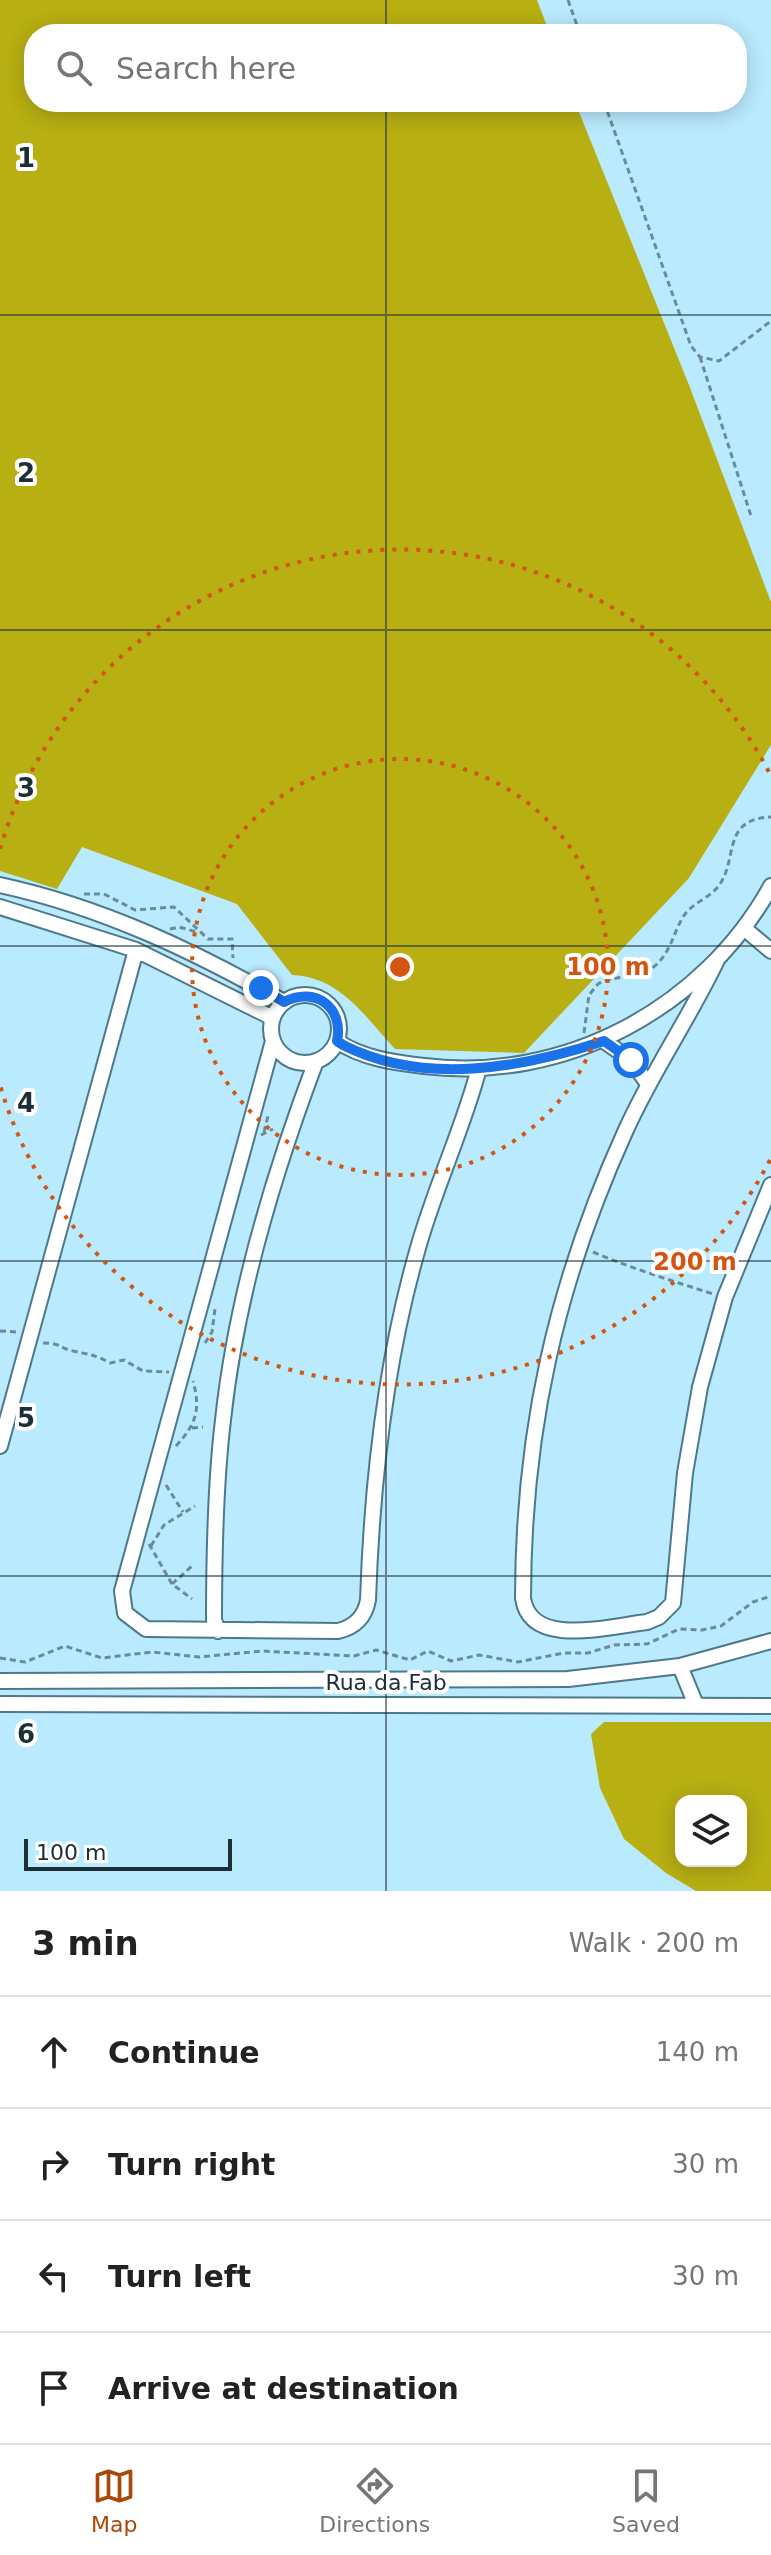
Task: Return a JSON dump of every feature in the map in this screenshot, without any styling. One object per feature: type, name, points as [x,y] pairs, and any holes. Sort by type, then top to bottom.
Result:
[{"type":"street","points":[[0,885],[66,902],[162,938],[284,1002]]},
{"type":"street","points":[[337,1041],[368,1055],[413,1065],[479,1068],[529,1063],[604,1041],[656,1011],[717,960],[745,929],[771,886]]},
{"type":"street","points":[[0,907],[136,950],[273,1018]]},
{"type":"street","points":[[745,929],[771,951]]},
{"type":"street","points":[[0,1446],[136,950]]},
{"type":"street","points":[[717,960],[648,1084],[612,1161],[561,1298],[530,1465],[523,1598],[529,1618],[543,1629],[555,1631],[647,1622],[659,1617],[673,1603],[690,1442],[700,1387],[725,1297],[771,1185]]},
{"type":"street","points":[[273,1041],[292,1061],[316,1061],[325,1057],[337,1041],[338,1019],[326,1002],[305,995],[284,1002],[273,1018],[273,1041],[122,1591],[122,1606],[133,1622],[146,1629],[338,1631],[349,1629],[364,1615],[368,1600],[383,1418],[398,1335],[418,1249],[479,1068]]},
{"type":"street","points":[[604,1041],[631,1060],[648,1084]]},
{"type":"street","points":[[218,1631],[214,1620],[215,1544],[222,1421],[234,1346],[269,1204],[316,1061]]},
{"type":"street","points":[[0,1681],[497,1682],[604,1677],[680,1666],[771,1641]]},
{"type":"street","points":[[680,1666],[696,1705]]},
{"type":"street","name":"Rua da Fab","points":[[0,1704],[771,1706]]},
{"type":"path","points":[[568,0],[576,24]]},
{"type":"path","points":[[608,112],[691,346],[700,357],[752,519]]},
{"type":"path","points":[[700,357],[719,361],[771,321]]},
{"type":"path","points":[[575,1050],[588,1021],[589,995],[598,984],[642,974],[655,966],[671,948],[684,915],[720,884],[732,840],[753,820],[771,817]]},
{"type":"path","points":[[66,902],[97,892],[135,910],[174,907],[198,932],[216,942],[232,939],[234,974]]},
{"type":"path","points":[[162,938],[171,928],[198,932]]},
{"type":"path","points":[[580,1249],[608,1261],[629,1263],[641,1271],[655,1272],[666,1279],[680,1281],[691,1290],[725,1297]]},
{"type":"path","points":[[0,1331],[12,1330],[46,1344],[62,1344],[71,1351],[95,1353],[110,1363],[124,1360],[143,1371],[180,1372],[193,1380],[198,1401],[192,1428],[170,1453]]},
{"type":"path","points":[[212,1332],[219,1333]]},
{"type":"path","points":[[192,1428],[203,1427]]},
{"type":"path","points":[[164,1482],[183,1512]]},
{"type":"path","points":[[151,1546],[156,1533],[195,1506]]},
{"type":"path","points":[[145,1540],[172,1584],[192,1599]]},
{"type":"path","points":[[172,1584],[192,1566]]},
{"type":"path","points":[[0,1658],[25,1662],[65,1646],[102,1658],[152,1652],[199,1657],[262,1651],[354,1656],[376,1650],[410,1660],[428,1651],[451,1661],[479,1655],[507,1662],[536,1661],[564,1653],[588,1653],[614,1645],[647,1644],[679,1629],[712,1629],[729,1621],[753,1602],[771,1596]]},
{"type":"shaded area","points":[[0,0],[537,0],[546,24],[24,24],[24,112],[579,112],[689,385],[771,602],[771,745],[689,878],[524,1053],[395,1049],[338,991],[309,977],[292,975],[237,904],[82,847],[57,889],[0,871]]},
{"type":"shaded area","points":[[604,1722],[771,1722],[771,1891],[696,1891],[666,1873],[624,1839],[600,1788],[591,1734]]},
{"type":"route","points":[[261,988],[284,1002],[305,995],[326,1002],[338,1019],[337,1041],[368,1055],[413,1065],[447,1069],[529,1063],[604,1041],[631,1060]]}]
